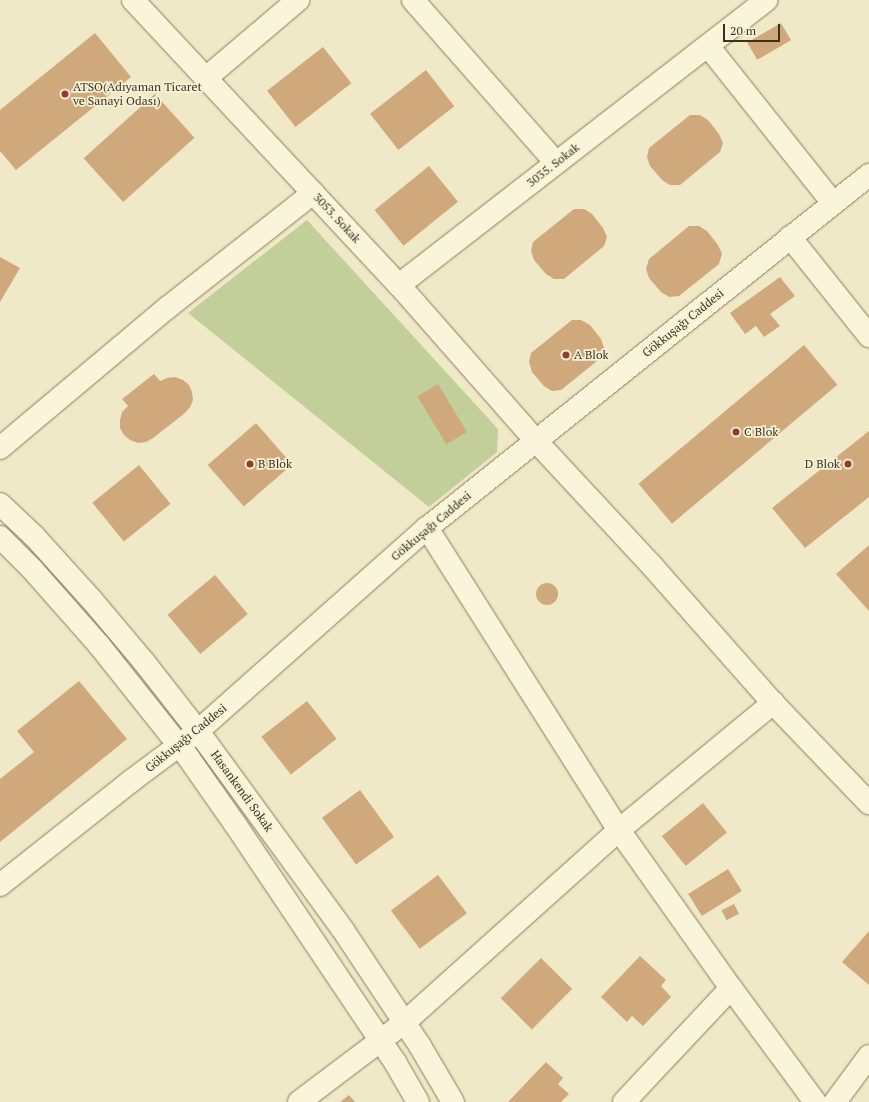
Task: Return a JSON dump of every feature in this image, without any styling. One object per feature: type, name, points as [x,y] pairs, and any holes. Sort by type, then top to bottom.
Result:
[{"type":"street","name":"3053. Sokak","points":[[133,0],[399,285],[536,441],[658,573],[773,703],[869,803]]},
{"type":"street","points":[[206,78],[298,0]]},
{"type":"street","points":[[413,0],[556,163]]},
{"type":"street","name":"3035. Sokak","points":[[399,285],[766,0]]},
{"type":"street","points":[[708,46],[834,203]]},
{"type":"street","name":"Gökkuşağı Caddesi","points":[[0,885],[198,731],[426,528],[790,237],[869,176]]},
{"type":"street","points":[[0,448],[167,308],[313,192]]},
{"type":"street","points":[[790,237],[869,336]]},
{"type":"street","name":"Hasankendi Sokak","points":[[0,504],[34,536],[91,598],[198,731],[342,930],[405,1022],[453,1102]]},
{"type":"street","points":[[426,528],[619,830],[731,988],[815,1102]]},
{"type":"street","name":"Hasankendi Sokak","points":[[0,537],[18,554],[86,630],[179,745],[235,824],[381,1041],[418,1102]]},
{"type":"street","points":[[299,1102],[405,1022],[619,830],[773,703]]},
{"type":"street","points":[[624,1102],[731,988]]},
{"type":"street","points":[[835,1102],[869,1056]]},
{"type":"green space","points":[[307,220],[498,429],[497,452],[429,507],[188,313]]},
{"type":"building","points":[[781,23],[791,40],[757,60],[747,42]]},
{"type":"building","name":"ATSO(Adıyaman Ticaret ve Sanayi Odası)","points":[[95,33],[131,77],[16,170],[0,151],[0,110]]},
{"type":"building","points":[[323,47],[351,83],[295,127],[267,91]]},
{"type":"building","points":[[426,70],[454,106],[398,150],[370,114]]},
{"type":"building","points":[[155,94],[194,138],[123,202],[84,158]]},
{"type":"building","points":[[690,115],[700,115],[708,120],[719,134],[723,143],[720,152],[680,185],[670,185],[662,180],[650,166],[647,157],[649,148]]},
{"type":"building","points":[[429,166],[458,202],[404,246],[375,210]]},
{"type":"building","points":[[574,209],[584,209],[592,214],[603,228],[607,237],[604,246],[564,279],[554,279],[546,274],[534,260],[531,251],[533,242]]},
{"type":"building","points":[[689,226],[699,226],[707,231],[718,245],[722,254],[719,264],[679,296],[669,297],[661,292],[649,278],[646,269],[649,259]]},
{"type":"building","points":[[0,257],[20,268],[0,302]]},
{"type":"building","points":[[780,277],[795,296],[770,314],[780,326],[764,337],[756,326],[745,334],[730,313]]},
{"type":"building","name":"A Blok","points":[[572,320],[581,320],[590,325],[601,339],[604,348],[602,357],[561,390],[552,391],[544,386],[532,372],[529,362],[531,353]]},
{"type":"building","name":"C Blok","points":[[804,345],[837,385],[672,524],[639,484]]},
{"type":"building","points":[[154,374],[160,381],[175,377],[183,380],[189,385],[193,400],[185,413],[153,438],[146,442],[138,443],[130,440],[124,435],[120,428],[122,412],[128,406],[122,399]]},
{"type":"building","points":[[438,384],[467,432],[446,444],[417,396]]},
{"type":"building","name":"B Blok","points":[[256,423],[292,465],[244,506],[208,465]]},
{"type":"building","name":"D Blok","points":[[869,431],[869,497],[805,548],[772,508]]},
{"type":"building","points":[[139,465],[170,504],[124,542],[92,503]]},
{"type":"building","points":[[869,545],[869,611],[836,574]]},
{"type":"building","points":[[215,575],[248,614],[200,654],[168,615]]},
{"type":"building","points":[[547,583],[555,586],[558,594],[555,602],[547,605],[539,602],[536,594],[539,586]]},
{"type":"building","points":[[79,681],[127,739],[0,842],[0,779],[34,752],[17,731]]},
{"type":"building","points":[[307,701],[337,739],[291,775],[261,737]]},
{"type":"building","points":[[360,790],[394,837],[356,865],[322,818]]},
{"type":"building","points":[[703,803],[727,833],[686,866],[662,836]]},
{"type":"building","points":[[728,869],[742,891],[702,916],[688,894]]},
{"type":"building","points":[[438,875],[467,913],[420,949],[391,911]]},
{"type":"building","points":[[734,904],[739,914],[727,920],[722,910]]},
{"type":"building","points":[[869,931],[869,985],[842,962]]},
{"type":"building","points":[[640,956],[666,980],[661,986],[671,997],[643,1026],[632,1016],[627,1022],[601,997]]},
{"type":"building","points":[[541,958],[572,989],[532,1029],[501,998]]},
{"type":"building","points":[[546,1062],[563,1078],[558,1084],[569,1094],[561,1102],[508,1102]]},
{"type":"building","points":[[349,1095],[355,1102],[340,1102]]},
{"type":"place","name":"ATSO(Adıyaman Ticaret ve Sanayi Odası)","points":[[65,94]]},
{"type":"place","name":"A Blok","points":[[566,355]]},
{"type":"place","name":"C Blok","points":[[736,432]]},
{"type":"place","name":"B Blok","points":[[250,464]]},
{"type":"place","name":"D Blok","points":[[848,464]]}]
